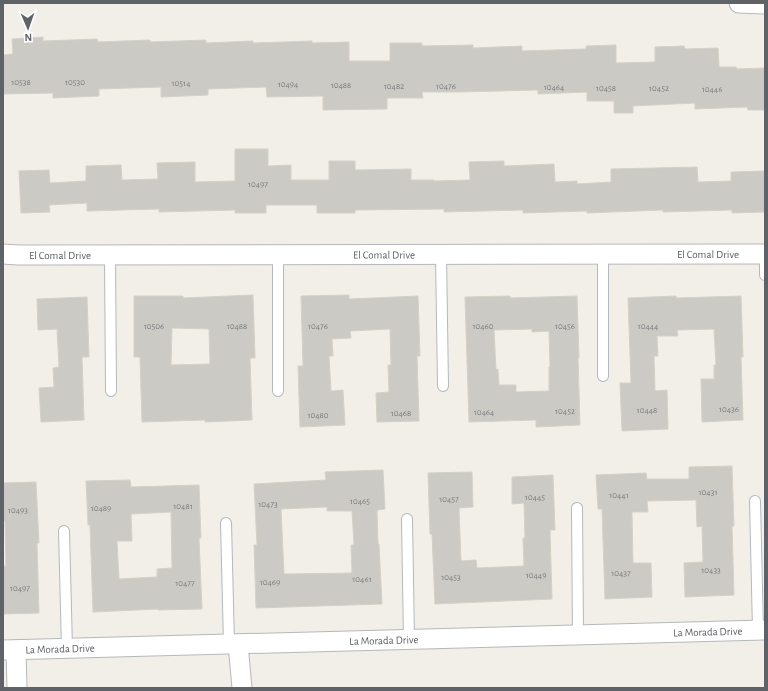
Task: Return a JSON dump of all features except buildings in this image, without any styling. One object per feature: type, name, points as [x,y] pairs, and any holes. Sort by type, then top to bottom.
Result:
[{"type":"street","points":[[738,3],[765,4]]},
{"type":"street","name":"El Comal Drive","points":[[3,254],[765,254]]},
{"type":"street","name":"La Morada Drive","points":[[10,650],[761,630]]},
{"type":"street","points":[[233,644],[242,688]]},
{"type":"street","points":[[10,650],[17,688]]},
{"type":"lane","points":[[765,254],[765,275]]},
{"type":"lane","points":[[110,255],[111,391]]},
{"type":"lane","points":[[278,255],[278,391]]},
{"type":"lane","points":[[441,255],[443,386]]},
{"type":"lane","points":[[602,376],[603,255]]},
{"type":"lane","points":[[755,501],[761,630]]},
{"type":"lane","points":[[577,508],[578,635]]},
{"type":"lane","points":[[407,519],[409,640]]},
{"type":"lane","points":[[226,523],[233,644]]},
{"type":"lane","points":[[64,531],[67,649]]}]
